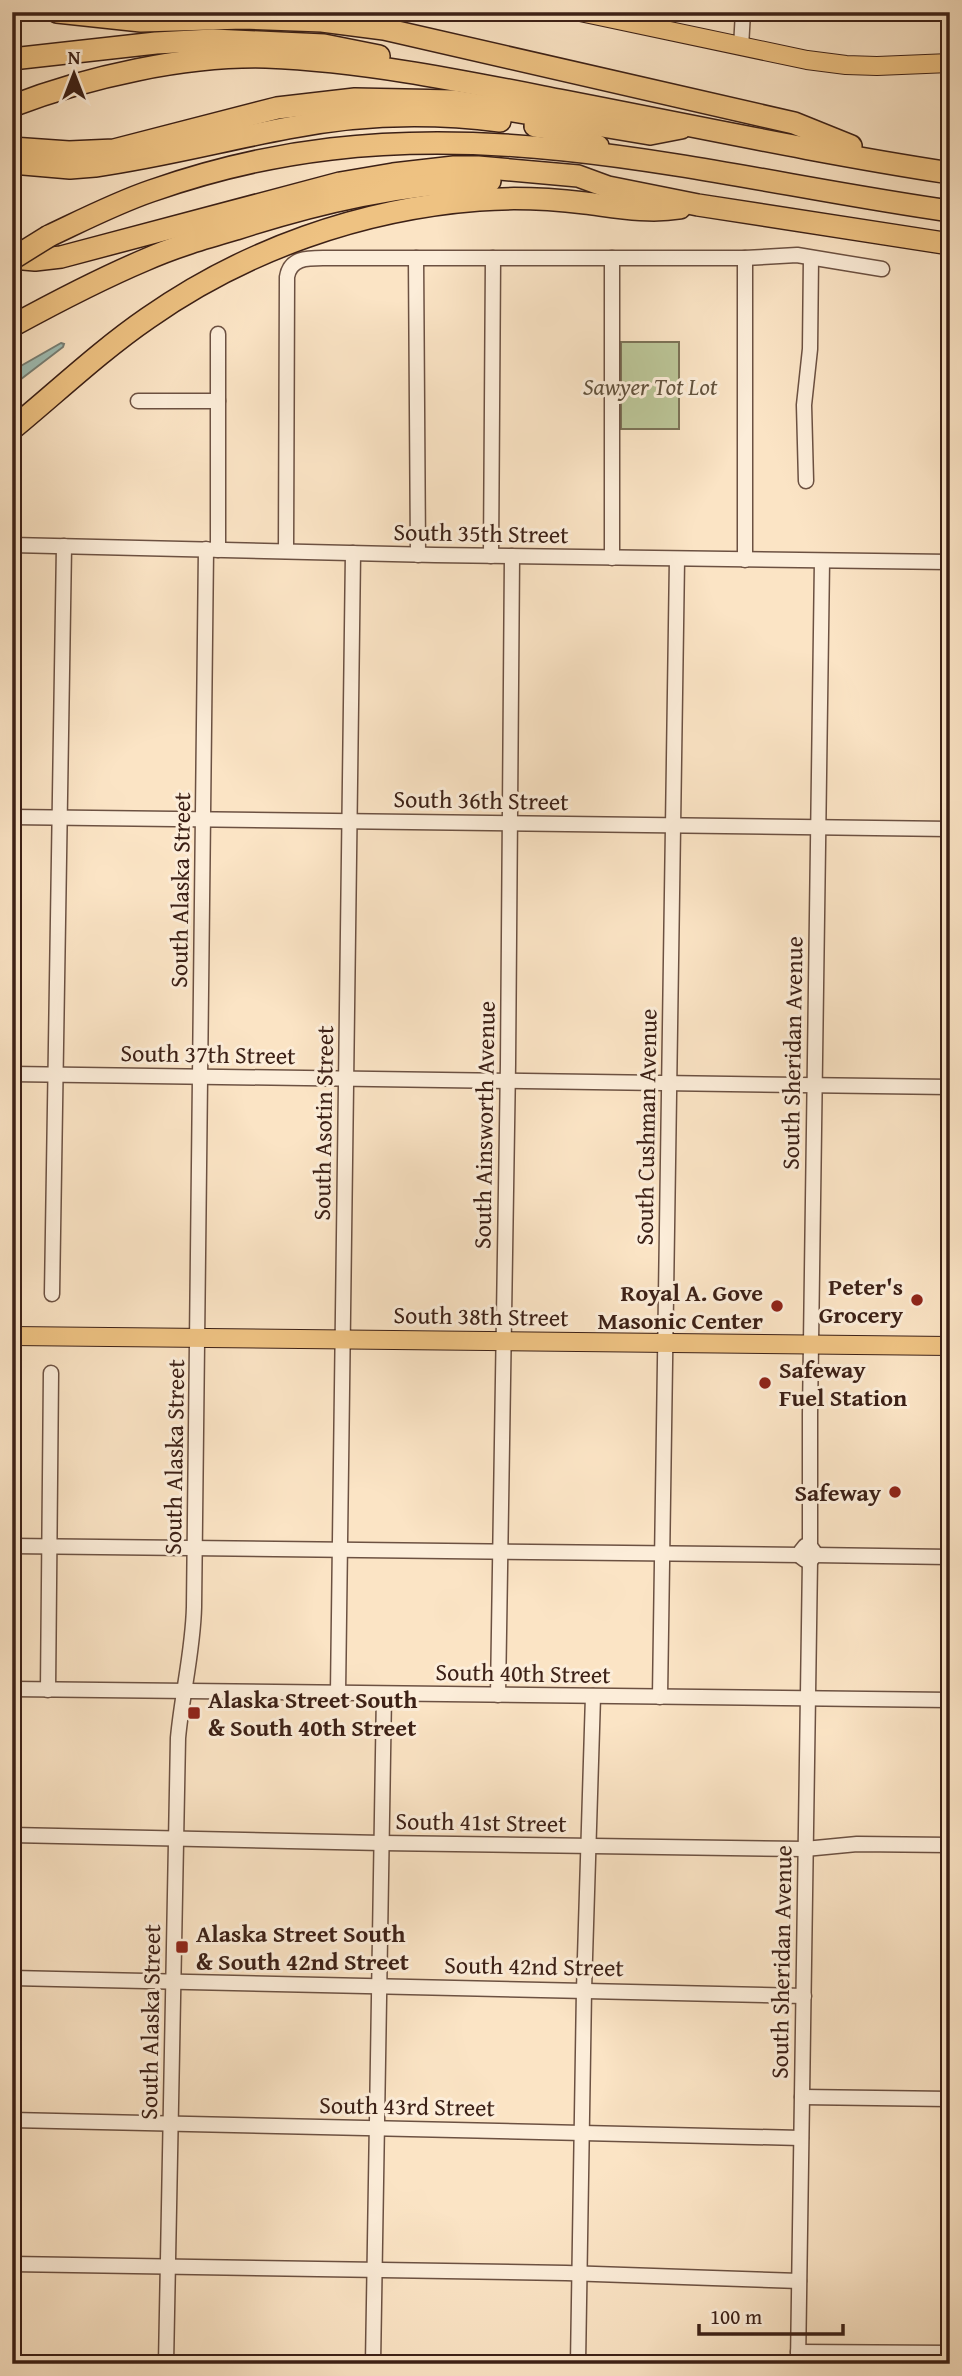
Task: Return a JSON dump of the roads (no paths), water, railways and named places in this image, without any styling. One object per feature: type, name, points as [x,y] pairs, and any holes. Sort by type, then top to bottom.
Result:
[{"type":"highway","points":[[57,12],[141,21],[244,18],[322,22],[384,29],[794,123],[904,166]]},
{"type":"highway","points":[[12,59],[156,43],[252,40],[324,44],[370,53],[440,77]]},
{"type":"highway","points":[[12,106],[44,94],[110,77],[207,60],[264,57],[318,61],[440,77],[950,173]]},
{"type":"highway","points":[[12,148],[69,152],[114,150],[277,108],[355,99],[454,101],[650,134],[694,125]]},
{"type":"highway","points":[[12,163],[56,167],[95,166],[291,127],[387,116],[475,119],[549,128],[630,157]]},
{"type":"highway","points":[[12,258],[50,236],[151,191],[250,164],[330,149],[408,144],[458,143],[630,157],[950,211]]},
{"type":"highway","points":[[12,258],[35,260],[61,257],[363,178],[424,170],[478,167],[578,176],[608,187],[698,205],[950,244]]},
{"type":"highway","points":[[12,326],[99,281],[169,250],[347,197],[450,182],[490,181],[608,187]]},
{"type":"highway","points":[[12,429],[148,318],[202,285],[259,256],[316,232],[395,211],[478,200],[557,200],[659,211],[698,205]]},
{"type":"main road","points":[[580,12],[612,16],[741,47],[846,65],[913,66],[950,63]]},
{"type":"main road","name":"South 38th Street","points":[[12,1336],[950,1346]]},
{"type":"street","points":[[741,47],[743,12]]},
{"type":"street","points":[[286,551],[287,277],[293,264],[308,258],[745,258],[797,255],[882,269]]},
{"type":"street","points":[[416,258],[418,555]]},
{"type":"street","points":[[491,556],[493,258]]},
{"type":"street","points":[[612,258],[612,558]]},
{"type":"street","points":[[745,258],[745,560]]},
{"type":"street","points":[[806,481],[804,405],[810,349],[811,258]]},
{"type":"street","name":"South Alaska Street","points":[[166,2364],[178,1738],[193,1630],[204,819],[218,334]]},
{"type":"street","points":[[138,401],[218,401]]},
{"type":"street","name":"South 35th Street","points":[[12,545],[418,555],[950,562]]},
{"type":"street","points":[[52,1294],[64,546]]},
{"type":"street","name":"South Asotin Street","points":[[338,1693],[353,553]]},
{"type":"street","name":"South Ainsworth Avenue","points":[[498,1695],[508,1081],[512,556]]},
{"type":"street","name":"South Cushman Avenue","points":[[660,1697],[677,559]]},
{"type":"street","name":"South Sheridan Avenue","points":[[798,2358],[822,561]]},
{"type":"street","name":"South 36th Street","points":[[12,817],[950,829]]},
{"type":"street","name":"South 37th Street","points":[[12,1074],[950,1087]]},
{"type":"street","points":[[48,1690],[51,1373]]},
{"type":"street","points":[[12,1546],[950,1557]]},
{"type":"street","name":"South 40th Street","points":[[12,1689],[950,1700]]},
{"type":"street","points":[[373,2364],[384,1694]]},
{"type":"street","points":[[578,2364],[584,1990],[593,1696]]},
{"type":"street","name":"South 41st Street","points":[[12,1835],[805,1849],[857,1844],[950,1845]]},
{"type":"street","name":"South 42nd Street","points":[[12,1978],[804,1996]]},
{"type":"street","points":[[802,2097],[950,2099]]},
{"type":"street","name":"South 43rd Street","points":[[12,2120],[802,2138]]},
{"type":"street","points":[[12,2264],[580,2273],[799,2281]]},
{"type":"street","points":[[798,2358],[950,2353]]},
{"type":"water","points":[[61,343],[64,344],[63,347],[12,386],[12,371]]},
{"type":"place","name":"Peter's Grocery","points":[[917,1300]]},
{"type":"place","name":"Royal A. Gove Masonic Center","points":[[777,1306]]},
{"type":"place","name":"Safeway Fuel Station","points":[[765,1383]]},
{"type":"place","name":"Safeway","points":[[895,1492]]},
{"type":"place","name":"Alaska Street South & South 40th Street","points":[[194,1713]]},
{"type":"place","name":"Alaska Street South & South 42nd Street","points":[[182,1947]]},
{"type":"park label","name":"Sawyer Tot Lot","points":[[650,386]]}]
